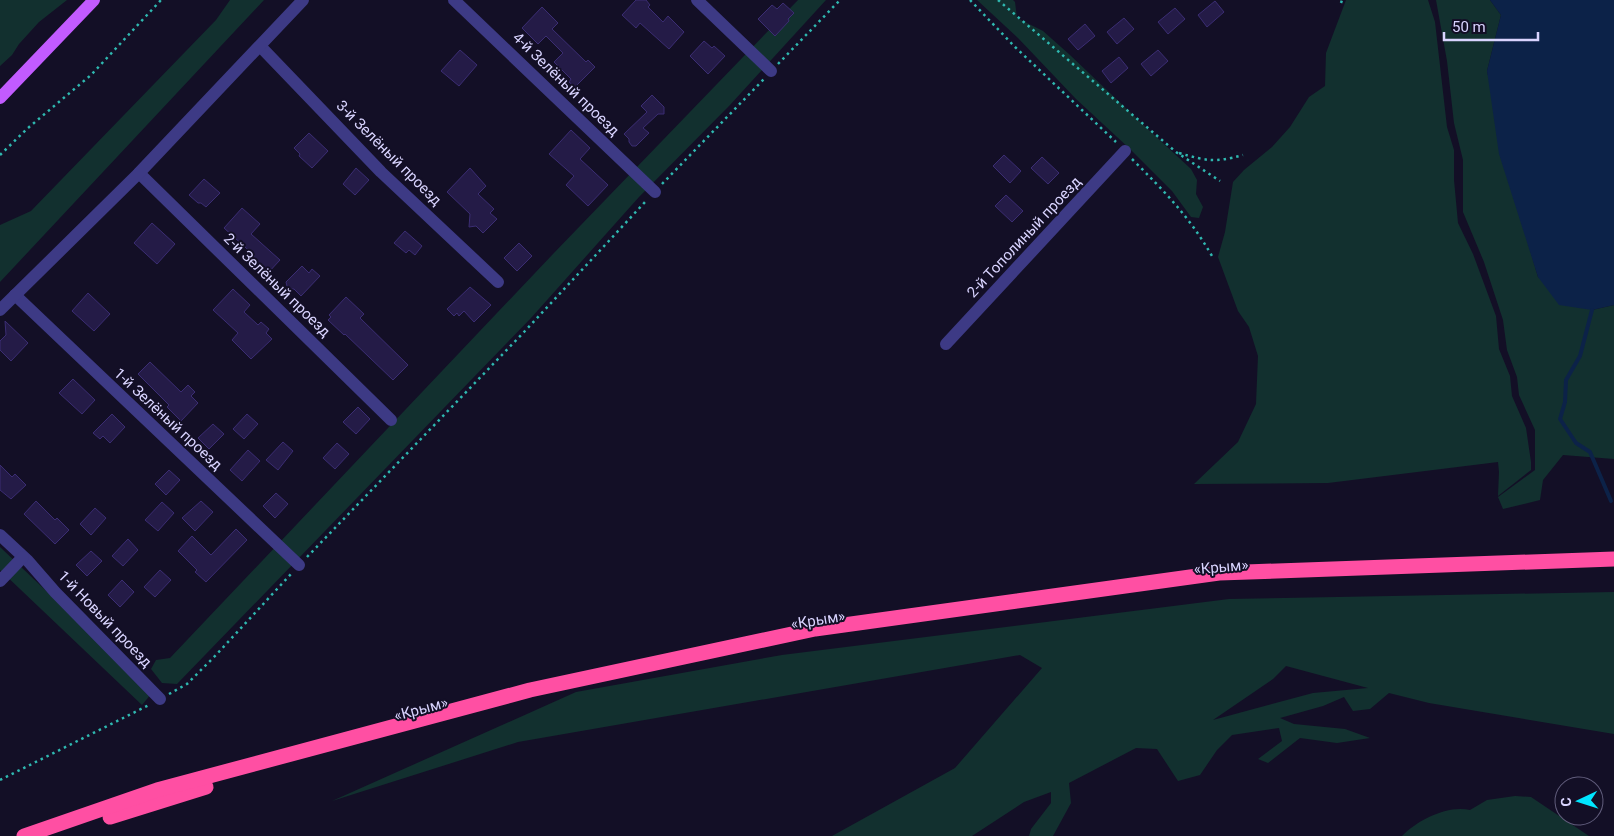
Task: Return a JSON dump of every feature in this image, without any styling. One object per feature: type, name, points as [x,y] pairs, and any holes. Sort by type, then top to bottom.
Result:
[{"type":"highway","points":[[24,836],[157,790],[530,690],[815,629],[1219,573],[1614,559]]},
{"type":"highway","name":"«Крым»","points":[[50,836],[231,780],[411,729],[585,685],[764,646],[943,618],[1219,584],[1452,570],[1614,569]]},
{"type":"main road","points":[[0,98],[94,0]]},
{"type":"street","points":[[0,310],[139,173],[303,0]]},
{"type":"street","name":"4-й Зелёный проезд","points":[[454,0],[655,192]]},
{"type":"street","points":[[697,0],[771,72]]},
{"type":"street","name":"3-й Зелёный проезд","points":[[260,46],[381,172],[498,282]]},
{"type":"street","name":"2-й Тополиный проезд","points":[[946,344],[1125,151]]},
{"type":"street","name":"2-й Зелёный проезд","points":[[139,173],[391,420]]},
{"type":"street","name":"1-й Зелёный проезд","points":[[15,296],[299,565]]},
{"type":"street","name":"1-й Новый проезд","points":[[0,535],[26,559],[55,592],[160,699]]},
{"type":"street","points":[[0,581],[26,559]]},
{"type":"path","points":[[0,155],[28,128],[91,75],[161,0]]},
{"type":"path","points":[[0,780],[187,684],[840,0]]},
{"type":"path","points":[[970,0],[1015,47],[1099,124],[1176,203],[1200,235],[1212,256]]},
{"type":"path","points":[[998,0],[1176,152],[1220,181]]},
{"type":"path","points":[[1176,152],[1202,160],[1220,161],[1243,155]]},
{"type":"green space","points":[[0,0],[67,0],[39,22],[19,44],[12,55],[0,66]]},
{"type":"green space","points":[[230,0],[264,0],[0,282],[0,225],[31,211],[216,20]]},
{"type":"green space","points":[[798,0],[826,0],[730,105],[639,197],[531,318],[177,684],[162,683],[151,669],[156,660],[170,658],[553,254]]},
{"type":"green space","points":[[977,0],[1013,0],[1015,2],[1017,18],[1043,31],[1191,169],[1197,180],[1196,194],[1203,207],[1199,218],[1191,217],[1172,191],[1076,99],[1018,38]]},
{"type":"green space","points":[[1346,0],[1428,0],[1435,22],[1447,127],[1454,150],[1454,180],[1458,223],[1473,254],[1496,316],[1499,349],[1510,376],[1512,396],[1526,428],[1531,462],[1531,470],[1498,496],[1498,462],[1328,483],[1194,484],[1238,442],[1256,404],[1258,356],[1249,327],[1238,311],[1218,257],[1225,232],[1233,182],[1244,170],[1272,147],[1290,127],[1309,97],[1325,86],[1326,53]]},
{"type":"green space","points":[[1436,0],[1490,0],[1501,15],[1487,71],[1526,236],[1538,277],[1592,310],[1614,305],[1614,459],[1563,455],[1543,480],[1540,500],[1503,509],[1498,497],[1535,470],[1535,430],[1519,395],[1517,377],[1507,350],[1503,320],[1484,262],[1463,212],[1463,160],[1454,123],[1447,61]]},
{"type":"green space","points":[[0,547],[122,663],[151,694],[142,705],[0,570]]},
{"type":"green space","points":[[1614,592],[1614,734],[1429,703],[1389,693],[1370,709],[1353,711],[1344,697],[1323,706],[1280,718],[1294,724],[1345,729],[1370,738],[1337,743],[1300,738],[1268,763],[1258,759],[1282,741],[1279,728],[1232,735],[1217,750],[1200,775],[1178,781],[1157,749],[1136,748],[1069,783],[1071,803],[1053,836],[1029,836],[1031,829],[1051,803],[1051,792],[1024,802],[972,836],[832,836],[955,768],[1042,668],[1020,655],[518,742],[332,801],[576,692],[782,655],[1229,599]],"holes":[[[1286,666],[1368,688],[1313,693],[1213,720],[1273,679]]]},
{"type":"green space","points":[[1515,796],[1531,797],[1554,812],[1554,826],[1574,826],[1589,836],[1402,836],[1416,824],[1433,815],[1452,810],[1470,810],[1487,800]]},
{"type":"water","points":[[1490,0],[1614,0],[1614,305],[1592,310],[1559,305],[1538,277],[1499,154],[1487,71],[1501,15]]},
{"type":"building","points":[[636,0],[646,0],[650,5],[648,7],[663,22],[668,16],[684,32],[669,49],[640,23],[636,28],[622,15]]},
{"type":"building","points":[[1215,1],[1224,12],[1207,27],[1198,15]]},
{"type":"building","points":[[783,3],[794,13],[775,36],[758,19],[772,5],[777,9]]},
{"type":"building","points":[[542,7],[558,23],[552,29],[586,62],[588,60],[595,67],[575,87],[569,82],[571,79],[554,62],[563,53],[546,36],[538,44],[522,28]]},
{"type":"building","points":[[1175,8],[1185,19],[1168,34],[1158,22]]},
{"type":"building","points":[[1124,18],[1134,29],[1117,44],[1107,32]]},
{"type":"building","points":[[1085,24],[1095,36],[1078,50],[1068,39]]},
{"type":"building","points":[[704,41],[712,48],[714,46],[725,56],[708,74],[690,56]]},
{"type":"building","points":[[460,50],[477,65],[459,86],[441,71]]},
{"type":"building","points":[[1158,50],[1168,61],[1151,76],[1141,64]]},
{"type":"building","points":[[1119,57],[1128,68],[1111,83],[1102,71]]},
{"type":"building","points":[[652,95],[664,107],[664,114],[658,114],[643,128],[649,133],[636,146],[632,146],[624,134],[647,112],[641,106]]},
{"type":"building","points":[[571,130],[590,148],[580,159],[608,185],[588,206],[566,185],[574,176],[549,154]]},
{"type":"building","points":[[309,133],[328,151],[312,168],[299,156],[300,154],[294,148]]},
{"type":"building","points":[[1004,155],[1021,171],[1010,183],[993,166]]},
{"type":"building","points":[[1042,157],[1059,173],[1048,184],[1031,168]]},
{"type":"building","points":[[356,168],[369,180],[355,195],[343,184]]},
{"type":"building","points":[[470,168],[486,186],[478,194],[494,209],[490,213],[497,219],[483,233],[476,226],[469,227],[470,214],[447,192]]},
{"type":"building","points":[[204,179],[220,193],[206,207],[189,195]]},
{"type":"building","points":[[1006,195],[1023,211],[1012,222],[995,206]]},
{"type":"building","points":[[242,208],[260,224],[251,234],[280,260],[267,274],[251,260],[255,256],[224,228]]},
{"type":"building","points":[[152,223],[175,244],[157,264],[134,243]]},
{"type":"building","points":[[405,231],[422,246],[415,255],[409,250],[406,253],[394,243]]},
{"type":"building","points":[[519,243],[532,256],[517,271],[504,258]]},
{"type":"building","points":[[302,266],[309,273],[312,269],[320,276],[301,296],[294,289],[290,289],[286,282]]},
{"type":"building","points":[[470,287],[491,305],[474,322],[464,311],[459,316],[457,313],[454,316],[447,309]]},
{"type":"building","points":[[233,289],[250,305],[244,312],[258,325],[261,322],[269,329],[266,333],[272,339],[251,359],[232,340],[238,333],[213,310]]},
{"type":"building","points":[[88,293],[110,314],[94,331],[72,311]]},
{"type":"building","points":[[346,297],[364,314],[360,318],[408,365],[393,380],[328,320],[331,317],[329,315]]},
{"type":"building","points":[[5,321],[28,343],[11,361],[0,350],[0,341],[6,335]]},
{"type":"building","points":[[150,362],[181,392],[188,385],[195,392],[191,396],[198,403],[181,421],[167,407],[169,405],[138,374]]},
{"type":"building","points":[[73,379],[95,400],[82,414],[59,393]]},
{"type":"building","points":[[358,407],[370,419],[356,434],[343,422]]},
{"type":"building","points":[[112,414],[125,427],[110,443],[103,436],[100,439],[93,433]]},
{"type":"building","points":[[247,414],[258,424],[244,439],[233,429]]},
{"type":"building","points":[[213,424],[224,434],[209,449],[198,438]]},
{"type":"building","points":[[283,442],[293,451],[278,470],[266,460]]},
{"type":"building","points":[[337,443],[349,454],[335,469],[323,458]]},
{"type":"building","points":[[248,450],[260,461],[242,481],[230,470]]},
{"type":"building","points":[[0,465],[12,477],[15,474],[26,485],[11,499],[0,490]]},
{"type":"building","points":[[169,470],[180,480],[166,495],[155,484]]},
{"type":"building","points":[[276,493],[288,504],[275,518],[263,506]]},
{"type":"building","points":[[36,501],[55,520],[57,518],[69,530],[55,544],[24,514]]},
{"type":"building","points":[[201,501],[213,512],[195,531],[182,518]]},
{"type":"building","points":[[162,502],[174,513],[158,531],[145,520]]},
{"type":"building","points":[[95,508],[106,518],[91,535],[80,524]]},
{"type":"building","points":[[236,529],[247,540],[206,582],[178,551],[192,536],[211,555]]},
{"type":"building","points":[[128,539],[138,550],[123,566],[112,556]]},
{"type":"building","points":[[91,551],[102,561],[87,576],[76,565]]},
{"type":"building","points":[[160,570],[171,580],[155,597],[144,587]]},
{"type":"building","points":[[122,580],[134,592],[120,607],[108,595]]},
{"type":"waterway","points":[[1592,310],[1580,356],[1566,380],[1565,402],[1560,419],[1576,443],[1590,452],[1611,501]]}]
